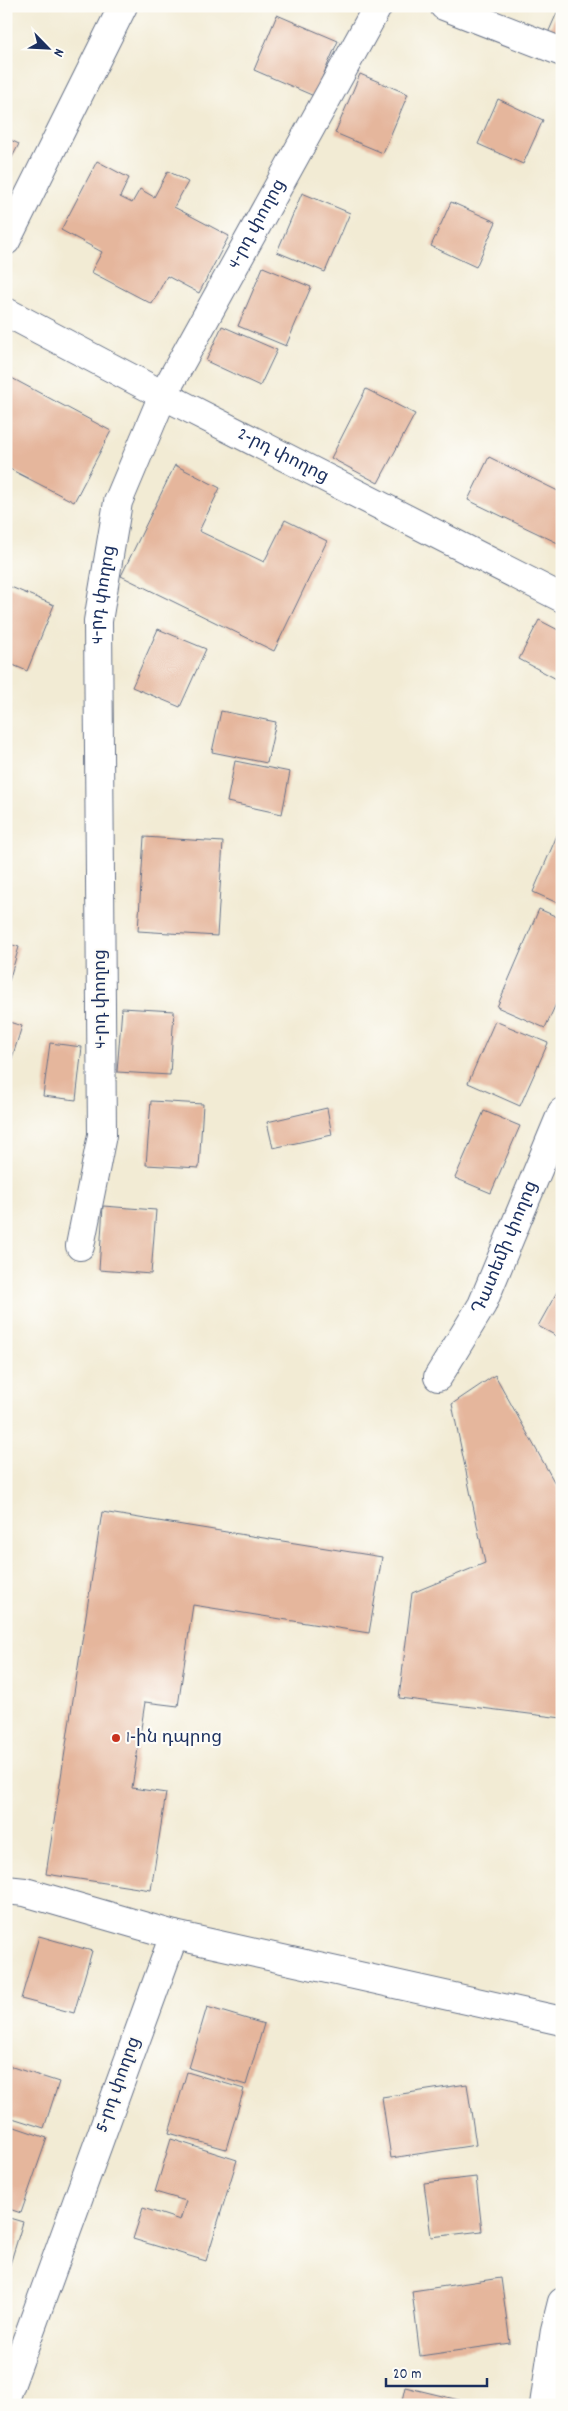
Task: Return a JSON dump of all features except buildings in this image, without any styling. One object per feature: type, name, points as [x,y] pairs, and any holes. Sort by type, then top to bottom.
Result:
[{"type":"street","points":[[6,241],[123,6]]},
{"type":"street","name":"4-րդ փողոց","points":[[80,1246],[102,1135],[98,621],[118,502],[163,395],[378,6]]},
{"type":"street","points":[[444,6],[562,52]]},
{"type":"street","name":"2-րդ փողոց","points":[[6,312],[163,395],[562,598]]},
{"type":"street","name":"Դատեմի փողոց","points":[[438,1377],[482,1305],[562,1112]]},
{"type":"street","points":[[6,1890],[25,1892],[174,1935],[562,2021]]},
{"type":"street","name":"5-րդ փողոց","points":[[6,2397],[174,1935]]},
{"type":"street","points":[[544,2405],[555,2330],[562,2302]]},
{"type":"place","name":"1-ին դպրոց","points":[[116,1738]]}]
